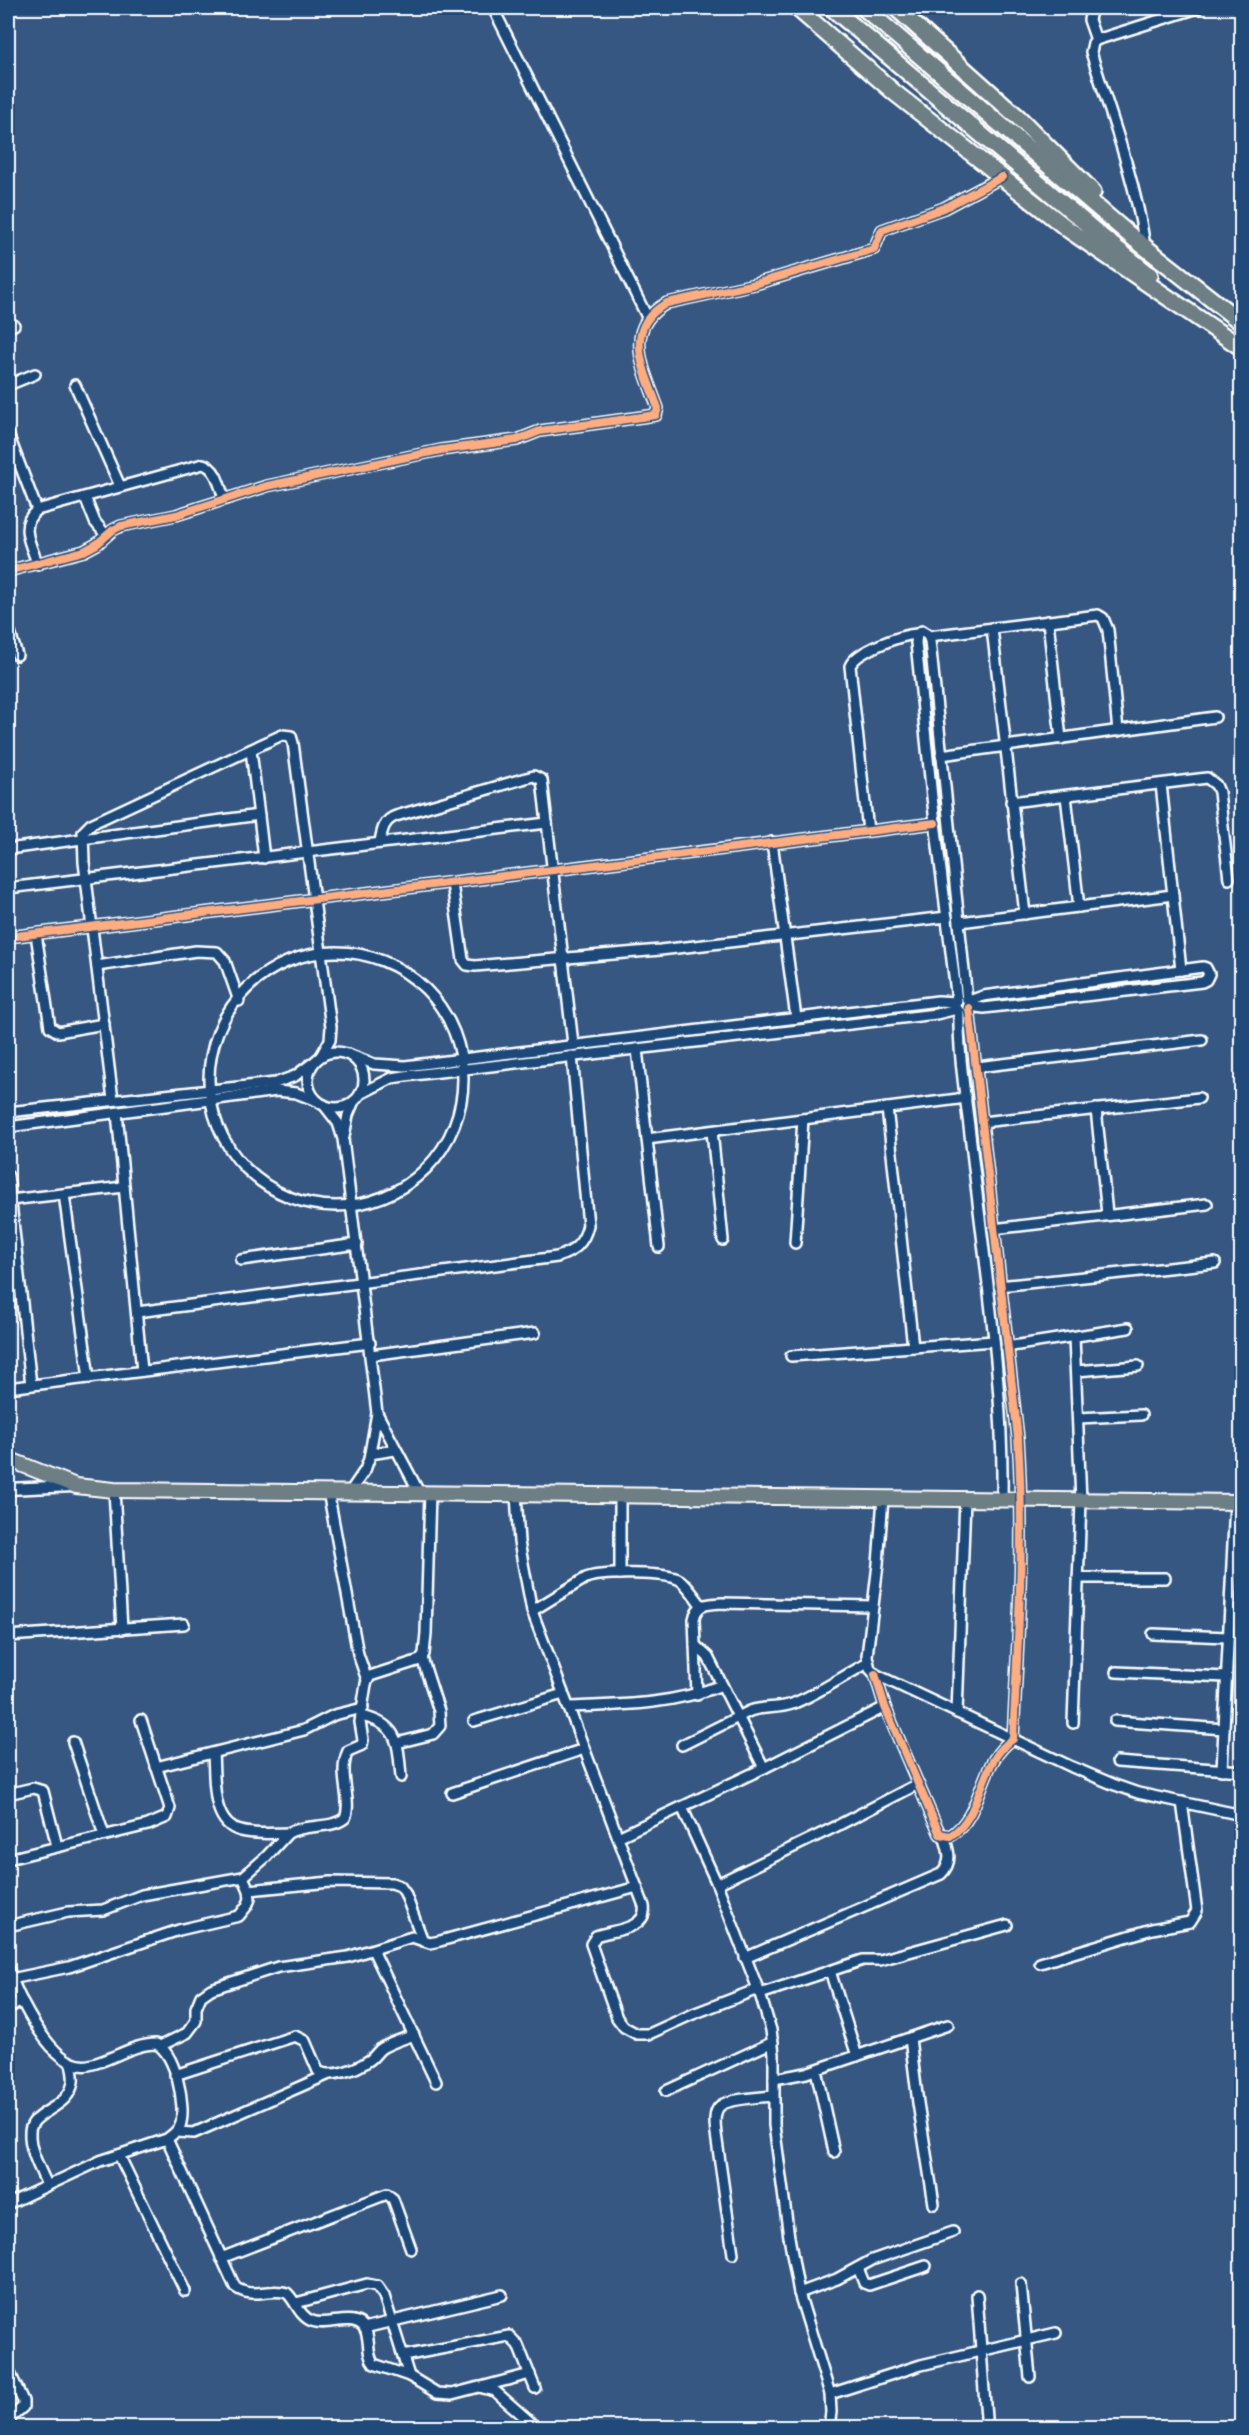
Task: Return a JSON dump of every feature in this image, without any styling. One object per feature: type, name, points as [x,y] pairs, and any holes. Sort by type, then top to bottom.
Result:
[{"type":"highway","points":[[797,8],[895,93],[1069,230],[1242,348]]},
{"type":"highway","points":[[832,8],[973,124],[1101,236],[1242,348]]},
{"type":"highway","points":[[864,8],[1132,237],[1242,323]]},
{"type":"highway","points":[[896,8],[1018,118],[1102,202],[1209,298]]},
{"type":"main road","points":[[8,1459],[76,1486],[114,1490],[1238,1502]]},
{"type":"street","points":[[493,8],[647,317]]},
{"type":"street","points":[[1095,8],[1091,11],[1089,20],[1096,40]]},
{"type":"street","points":[[1144,240],[1139,205],[1091,52],[1093,43],[1096,40],[1198,8]]},
{"type":"street","points":[[8,572],[84,551],[121,526],[176,515],[267,486],[441,450],[517,440],[540,432],[656,415],[658,408],[640,354],[639,344],[640,334],[647,317],[655,309],[667,303],[755,284],[874,249],[882,230],[944,208],[1002,177]]},
{"type":"street","points":[[8,385],[35,374]]},
{"type":"street","points":[[75,386],[120,486]]},
{"type":"street","points":[[8,434],[37,510]]},
{"type":"street","points":[[38,565],[26,530],[26,523],[37,510],[203,464],[209,466],[213,471],[224,499]]},
{"type":"street","points":[[85,496],[95,522],[106,535]]},
{"type":"street","points":[[868,831],[850,666],[856,656],[901,637],[922,631],[929,636],[1093,615],[1103,618],[1106,623],[1118,730]]},
{"type":"street","points":[[1048,621],[1061,739]]},
{"type":"street","points":[[8,626],[17,655]]},
{"type":"street","points":[[992,628],[1025,914]]},
{"type":"street","points":[[917,634],[935,823],[947,917],[976,1067],[1018,1438],[1022,1500],[1013,1739],[997,1752],[963,1824],[957,1832],[944,1836]]},
{"type":"street","points":[[929,636],[960,922],[966,1098],[1003,1440],[1002,1500]]},
{"type":"street","points":[[941,755],[1215,717]]},
{"type":"street","points":[[113,1100],[82,838],[86,828],[282,735],[287,735],[293,740],[331,1027],[330,1040],[317,1059],[308,1079],[312,1094],[338,1123],[343,1139],[377,1413],[365,1470],[350,1491]]},
{"type":"street","points":[[251,750],[264,858]]},
{"type":"street","points":[[380,842],[389,819],[534,776],[542,780],[573,1044]]},
{"type":"street","points":[[1011,802],[1207,778],[1216,785],[1220,800],[1229,879]]},
{"type":"street","points":[[1161,784],[1181,970]]},
{"type":"street","points":[[1066,796],[1079,907]]},
{"type":"street","points":[[8,849],[259,815]]},
{"type":"street","points":[[8,888],[547,823]]},
{"type":"street","points":[[8,937],[935,823]]},
{"type":"street","points":[[772,842],[796,1018]]},
{"type":"street","points":[[452,883],[460,948],[467,965],[660,950],[947,917]]},
{"type":"street","points":[[960,922],[1173,895]]},
{"type":"street","points":[[36,934],[50,1027],[58,1032],[104,1024]]},
{"type":"street","points":[[97,966],[196,951],[217,952],[225,961],[239,1000]]},
{"type":"street","points":[[351,952],[364,955],[394,966],[414,979],[442,1007],[464,1069],[465,1088],[456,1122],[449,1138],[433,1162],[410,1182],[384,1197],[352,1206],[315,1206],[297,1202],[283,1196],[258,1179],[244,1166],[226,1142],[209,1101],[210,1070],[217,1034],[225,1018],[239,1000],[273,969],[303,957],[321,953],[351,952]]},
{"type":"street","points":[[8,1112],[275,1083],[295,1076],[317,1059],[343,1053],[374,1064],[389,1066],[424,1064],[938,1001],[963,1005],[984,1008],[1202,982],[1209,974],[1203,967],[983,996],[963,1005],[936,1014],[392,1078],[340,1107],[321,1103],[296,1093],[277,1091],[8,1126]]},
{"type":"street","points":[[331,1027],[343,1053],[361,1067],[363,1086],[348,1115],[343,1139]]},
{"type":"street","points":[[976,1067],[1202,1040]]},
{"type":"street","points":[[637,1049],[659,1247]]},
{"type":"street","points":[[137,1312],[567,1254],[579,1246],[588,1225],[572,1056]]},
{"type":"street","points":[[647,1139],[966,1098]]},
{"type":"street","points":[[982,1122],[1199,1098]]},
{"type":"street","points":[[887,1108],[913,1347]]},
{"type":"street","points":[[1096,1109],[1107,1214]]},
{"type":"street","points":[[117,1113],[142,1371]]},
{"type":"street","points":[[795,1243],[803,1119]]},
{"type":"street","points":[[712,1131],[723,1240]]},
{"type":"street","points":[[8,1176],[32,1385]]},
{"type":"street","points":[[10,1200],[124,1187]]},
{"type":"street","points":[[64,1194],[88,1378]]},
{"type":"street","points":[[993,1229],[1207,1204]]},
{"type":"street","points":[[241,1260],[357,1244]]},
{"type":"street","points":[[999,1286],[1215,1263]]},
{"type":"street","points":[[1006,1347],[1128,1328]]},
{"type":"street","points":[[371,1355],[535,1333]]},
{"type":"street","points":[[1073,1723],[1081,1501],[1074,1337]]},
{"type":"street","points":[[790,1356],[994,1341]]},
{"type":"street","points":[[8,1388],[370,1343]]},
{"type":"street","points":[[1076,1371],[1138,1365]]},
{"type":"street","points":[[377,1413],[395,1450],[424,1492],[426,1633],[422,1658],[439,1711],[440,1726],[433,1734],[397,1743]]},
{"type":"street","points":[[1078,1418],[1142,1415]]},
{"type":"street","points":[[370,1454],[395,1450]]},
{"type":"street","points":[[8,1490],[76,1486]]},
{"type":"street","points":[[114,1490],[122,1629]]},
{"type":"street","points":[[8,1926],[68,1912],[103,1910],[142,1895],[243,1877],[294,1829],[334,1823],[345,1818],[348,1808],[343,1783],[345,1763],[348,1751],[362,1745],[360,1728],[367,1680],[358,1654],[328,1491]]},
{"type":"street","points":[[516,1494],[522,1562],[532,1611],[645,1911],[640,1921],[596,1936],[591,1944],[616,2018],[624,2027],[637,2034],[649,2034],[693,2014],[863,1960],[880,1960],[1007,1925]]},
{"type":"street","points":[[620,1495],[620,1574]]},
{"type":"street","points":[[745,1958],[941,1874],[949,1865],[950,1858],[944,1836],[934,1821],[885,1707],[875,1674],[868,1663],[883,1498]]},
{"type":"street","points":[[957,1713],[965,1499]]},
{"type":"street","points":[[1222,1770],[1228,1637],[1238,1502]]},
{"type":"street","points":[[532,1611],[595,1574],[674,1578],[687,1587],[701,1605]]},
{"type":"street","points":[[1078,1578],[1165,1578]]},
{"type":"street","points":[[697,1695],[695,1613],[701,1605],[732,1603],[873,1606]]},
{"type":"street","points":[[8,1636],[184,1624]]},
{"type":"street","points":[[1153,1634],[1228,1637]]},
{"type":"street","points":[[695,1645],[708,1657],[764,1768]]},
{"type":"street","points":[[367,1680],[374,1674],[422,1658]]},
{"type":"street","points":[[682,1745],[757,1708],[779,1708],[794,1703],[868,1663]]},
{"type":"street","points":[[1116,1672],[1226,1677]]},
{"type":"street","points":[[875,1674],[1115,1785],[1137,1793],[1242,1815]]},
{"type":"street","points":[[568,1707],[650,1704],[697,1695],[722,1685]]},
{"type":"street","points":[[474,1720],[563,1694]]},
{"type":"street","points":[[618,1837],[764,1768],[885,1707]]},
{"type":"street","points":[[156,1767],[304,1730],[334,1715],[362,1712],[387,1725],[397,1743],[400,1777]]},
{"type":"street","points":[[8,1859],[156,1823],[167,1817],[170,1808],[141,1720]]},
{"type":"street","points":[[1115,1721],[1224,1729]]},
{"type":"street","points":[[73,1742],[104,1835]]},
{"type":"street","points":[[452,1793],[584,1749]]},
{"type":"street","points":[[213,1752],[219,1810],[226,1824],[242,1832],[288,1833]]},
{"type":"street","points":[[1117,1762],[1242,1771]]},
{"type":"street","points":[[717,1884],[918,1784]]},
{"type":"street","points":[[8,1794],[33,1788],[43,1791],[57,1846]]},
{"type":"street","points":[[1040,1963],[1152,1929],[1190,1922],[1197,1911],[1182,1802]]},
{"type":"street","points":[[682,1807],[717,1884],[759,1992],[772,2042],[774,2125],[781,2183],[798,2293],[830,2394],[831,2412],[828,2427]]},
{"type":"street","points":[[11,1979],[69,1967],[179,1930],[234,1918],[247,1906],[249,1890],[243,1877]]},
{"type":"street","points":[[249,1890],[330,1882],[392,1883],[399,1886],[405,1893],[423,1941]]},
{"type":"street","points":[[160,2046],[179,2038],[192,2028],[197,2002],[206,1991],[278,1967],[348,1957],[412,1937],[423,1941],[440,1941],[637,1887]]},
{"type":"street","points":[[373,1950],[436,2082]]},
{"type":"street","points":[[8,1968],[22,2001],[53,2049],[72,2063],[86,2066],[152,2044],[160,2046],[168,2054],[182,2108],[182,2118],[176,2132],[167,2139],[100,2161],[8,2204]]},
{"type":"street","points":[[830,1971],[856,2056]]},
{"type":"street","points":[[8,2008],[22,2001]]},
{"type":"street","points":[[774,2079],[816,2070],[948,2025]]},
{"type":"street","points":[[176,2132],[194,2133],[327,2075],[362,2064],[383,2047],[414,2035]]},
{"type":"street","points":[[175,2075],[295,2036],[305,2041],[318,2071],[327,2075]]},
{"type":"street","points":[[910,2038],[934,2204]]},
{"type":"street","points":[[666,2091],[772,2042]]},
{"type":"street","points":[[47,2185],[33,2152],[30,2130],[35,2119],[53,2109],[70,2092],[73,2081],[72,2063]]},
{"type":"street","points":[[816,2070],[834,2152]]},
{"type":"street","points":[[733,2254],[716,2134],[716,2114],[719,2107],[726,2102],[773,2096]]},
{"type":"street","points":[[167,2139],[235,2287],[240,2290],[258,2294],[283,2291],[311,2321],[325,2323],[353,2321],[364,2328],[502,2295]]},
{"type":"street","points":[[119,2155],[185,2291]]},
{"type":"street","points":[[221,2258],[387,2194],[393,2199],[411,2249]]},
{"type":"street","points":[[798,2293],[837,2279],[872,2260],[953,2232]]},
{"type":"street","points":[[858,2268],[864,2283],[869,2285],[926,2266]]},
{"type":"street","points":[[296,2303],[367,2284],[376,2286],[384,2296],[409,2376]]},
{"type":"street","points":[[1021,2284],[1030,2377]]},
{"type":"street","points":[[977,2295],[986,2418]]},
{"type":"street","points":[[364,2328],[368,2352],[374,2364],[409,2376],[431,2391],[443,2395],[530,2374]]},
{"type":"street","points":[[830,2394],[921,2365],[1056,2333]]},
{"type":"street","points":[[403,2356],[509,2336],[518,2345],[535,2388]]},
{"type":"street","points":[[8,2369],[24,2401],[23,2408],[8,2420]]},
{"type":"street","points":[[479,2387],[503,2395],[537,2427]]},
{"type":"cycle path","points":[[8,571],[84,551],[121,526],[176,515],[267,486],[441,450],[517,440],[540,431],[656,415],[658,408],[643,364],[640,337],[644,324],[653,313],[667,303],[755,284],[874,249],[882,230],[944,208],[1002,177]]},
{"type":"cycle path","points":[[8,937],[935,823]]},
{"type":"cycle path","points":[[875,1674],[885,1707],[940,1834],[950,1836],[970,1815],[993,1761],[1001,1749],[1013,1739],[1020,1589],[1021,1514],[1018,1438],[969,1008]]}]
